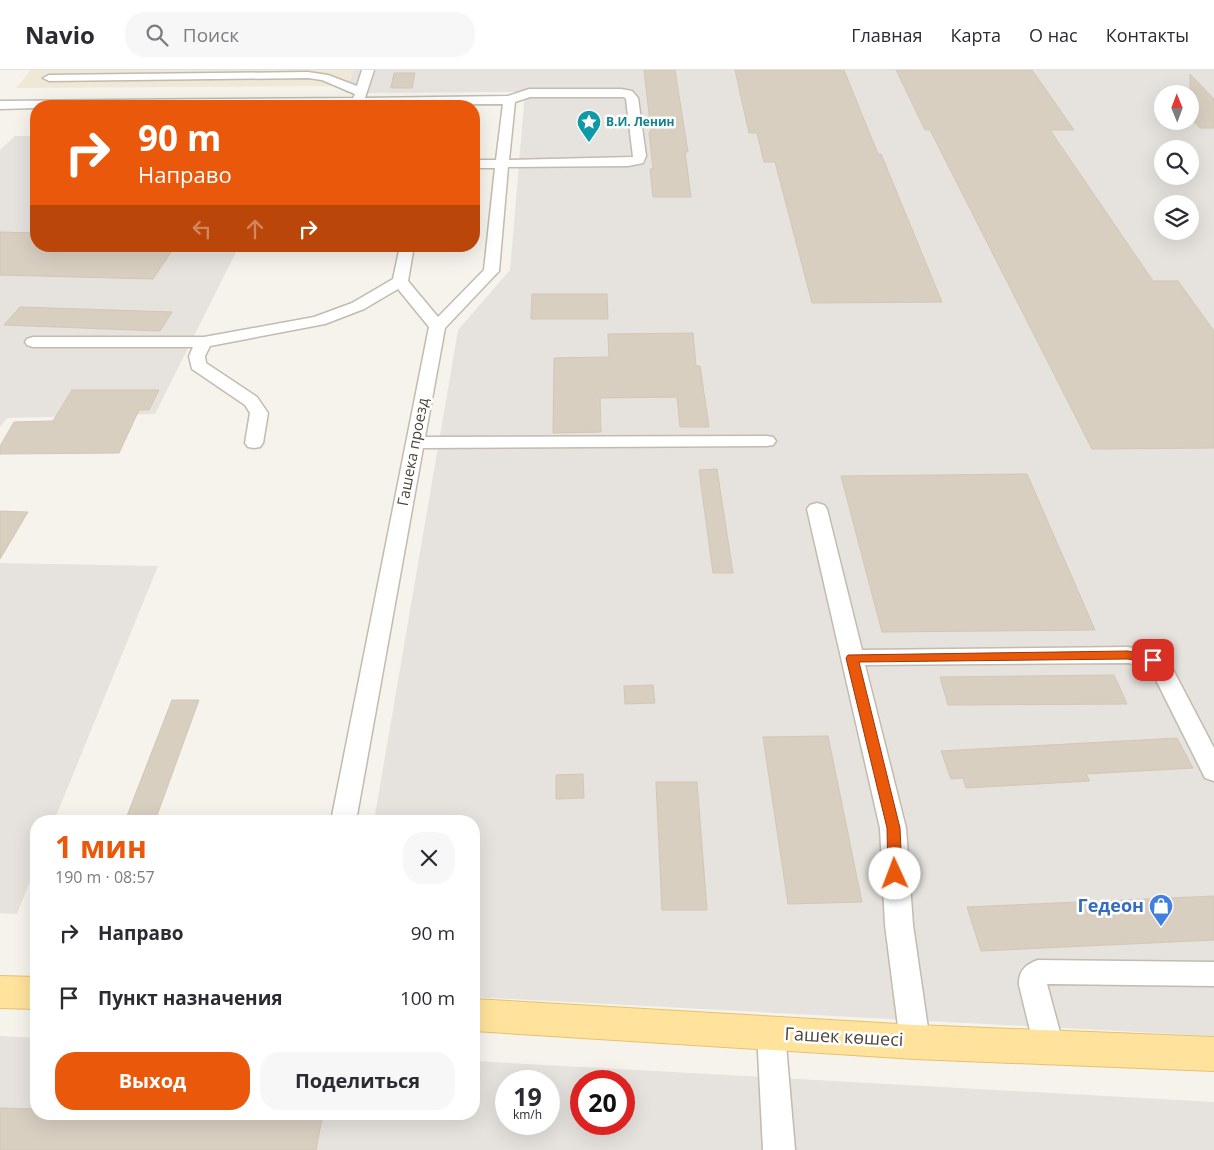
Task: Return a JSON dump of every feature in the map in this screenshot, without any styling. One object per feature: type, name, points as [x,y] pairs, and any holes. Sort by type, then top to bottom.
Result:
[{"type":"main road","points":[[0,992],[30,993]]},
{"type":"main road","name":"Гашек көшесі","points":[[480,1015],[915,1042],[1214,1054]]},
{"type":"street","points":[[359,97],[368,70]]},
{"type":"street","points":[[49,78],[308,75],[324,77],[359,97]]},
{"type":"street","points":[[480,102],[509,100],[529,93],[628,94],[632,98],[640,156],[638,160],[628,162],[480,164]]},
{"type":"street","points":[[239,100],[359,97],[392,100]]},
{"type":"street","points":[[400,281],[436,327],[490,271],[504,163],[509,100]]},
{"type":"street","points":[[0,106],[30,105]]},
{"type":"street","points":[[33,342],[204,342],[319,321],[358,306],[400,281],[406,252]]},
{"type":"street","name":"Гашека проезд","points":[[344,815],[436,327]]},
{"type":"street","points":[[204,342],[197,356],[198,365],[251,401],[259,413],[254,443]]},
{"type":"street","points":[[415,444],[767,441]]},
{"type":"street","points":[[817,509],[894,828],[899,925],[915,1042]]},
{"type":"street","points":[[852,658],[1128,655],[1153,660],[1167,677],[1214,772]]},
{"type":"street","points":[[1049,1047],[1033,986],[1034,975],[1038,972],[1214,974]]},
{"type":"street","points":[[771,1033],[779,1150]]},
{"type":"shaded area","points":[[31,70],[354,70],[348,86],[16,88]]},
{"type":"shaded area","points":[[354,70],[1214,70],[1214,1036],[480,997],[480,815],[375,815],[458,330],[510,270],[525,92],[345,93]]},
{"type":"shaded area","points":[[15,136],[30,136],[30,252],[236,252],[155,414],[7,418],[0,427],[0,150]]},
{"type":"shaded area","points":[[0,563],[158,566],[56,815],[30,815],[30,881],[17,914],[0,913]]},
{"type":"shaded area","points":[[0,1036],[30,1038],[30,1120],[480,1120],[480,1061],[1214,1102],[1214,1150],[0,1150]]},
{"type":"building","points":[[644,70],[675,70],[688,152],[685,152],[691,197],[653,197],[650,169],[653,169],[649,132],[651,132]]},
{"type":"building","points":[[735,70],[844,70],[942,302],[812,303],[775,162],[764,162],[757,133],[749,133]]},
{"type":"building","points":[[896,70],[1032,70],[1074,130],[1050,130],[1153,281],[1178,281],[1214,331],[1214,448],[1092,449],[930,130],[925,130]]},
{"type":"building","points":[[394,73],[415,73],[412,88],[391,88]]},
{"type":"building","points":[[1190,74],[1214,99],[1214,128],[1199,127],[1199,85],[1190,85]]},
{"type":"building","points":[[0,232],[30,233],[30,252],[171,252],[153,279],[0,275]]},
{"type":"building","points":[[532,294],[607,294],[608,319],[531,319]]},
{"type":"building","points":[[20,307],[172,312],[160,331],[4,325]]},
{"type":"building","points":[[693,333],[696,366],[700,366],[709,427],[680,427],[677,397],[600,398],[601,432],[553,433],[554,358],[609,357],[608,334]]},
{"type":"building","points":[[72,390],[159,390],[149,410],[139,410],[119,453],[0,454],[0,446],[14,422],[53,421]]},
{"type":"building","points":[[717,469],[733,573],[713,573],[699,470]]},
{"type":"building","points":[[1027,474],[1095,630],[882,632],[841,476]]},
{"type":"building","points":[[0,511],[28,512],[0,559]]},
{"type":"building","points":[[1114,675],[1127,704],[948,705],[940,677]]},
{"type":"building","points":[[653,685],[655,703],[625,704],[624,686]]},
{"type":"building","points":[[172,700],[199,700],[157,815],[127,815]]},
{"type":"building","points":[[828,736],[862,902],[788,904],[763,737]]},
{"type":"building","points":[[1177,738],[1193,768],[1086,774],[1090,781],[966,788],[963,778],[951,779],[941,751]]},
{"type":"building","points":[[583,774],[584,798],[556,799],[556,775]]},
{"type":"building","points":[[656,782],[697,782],[707,910],[662,910]]},
{"type":"building","points":[[1214,896],[1214,940],[981,951],[967,907]]},
{"type":"building","points":[[0,1108],[30,1109],[30,1120],[322,1120],[316,1150],[0,1150]]},
{"type":"place","name":"В.И. Ленин","points":[[589,143]]},
{"type":"place","name":"Гедеон","points":[[1161,927]]},
{"type":"route","points":[[895,874],[894,828],[852,658],[1128,655],[1153,660]]}]
